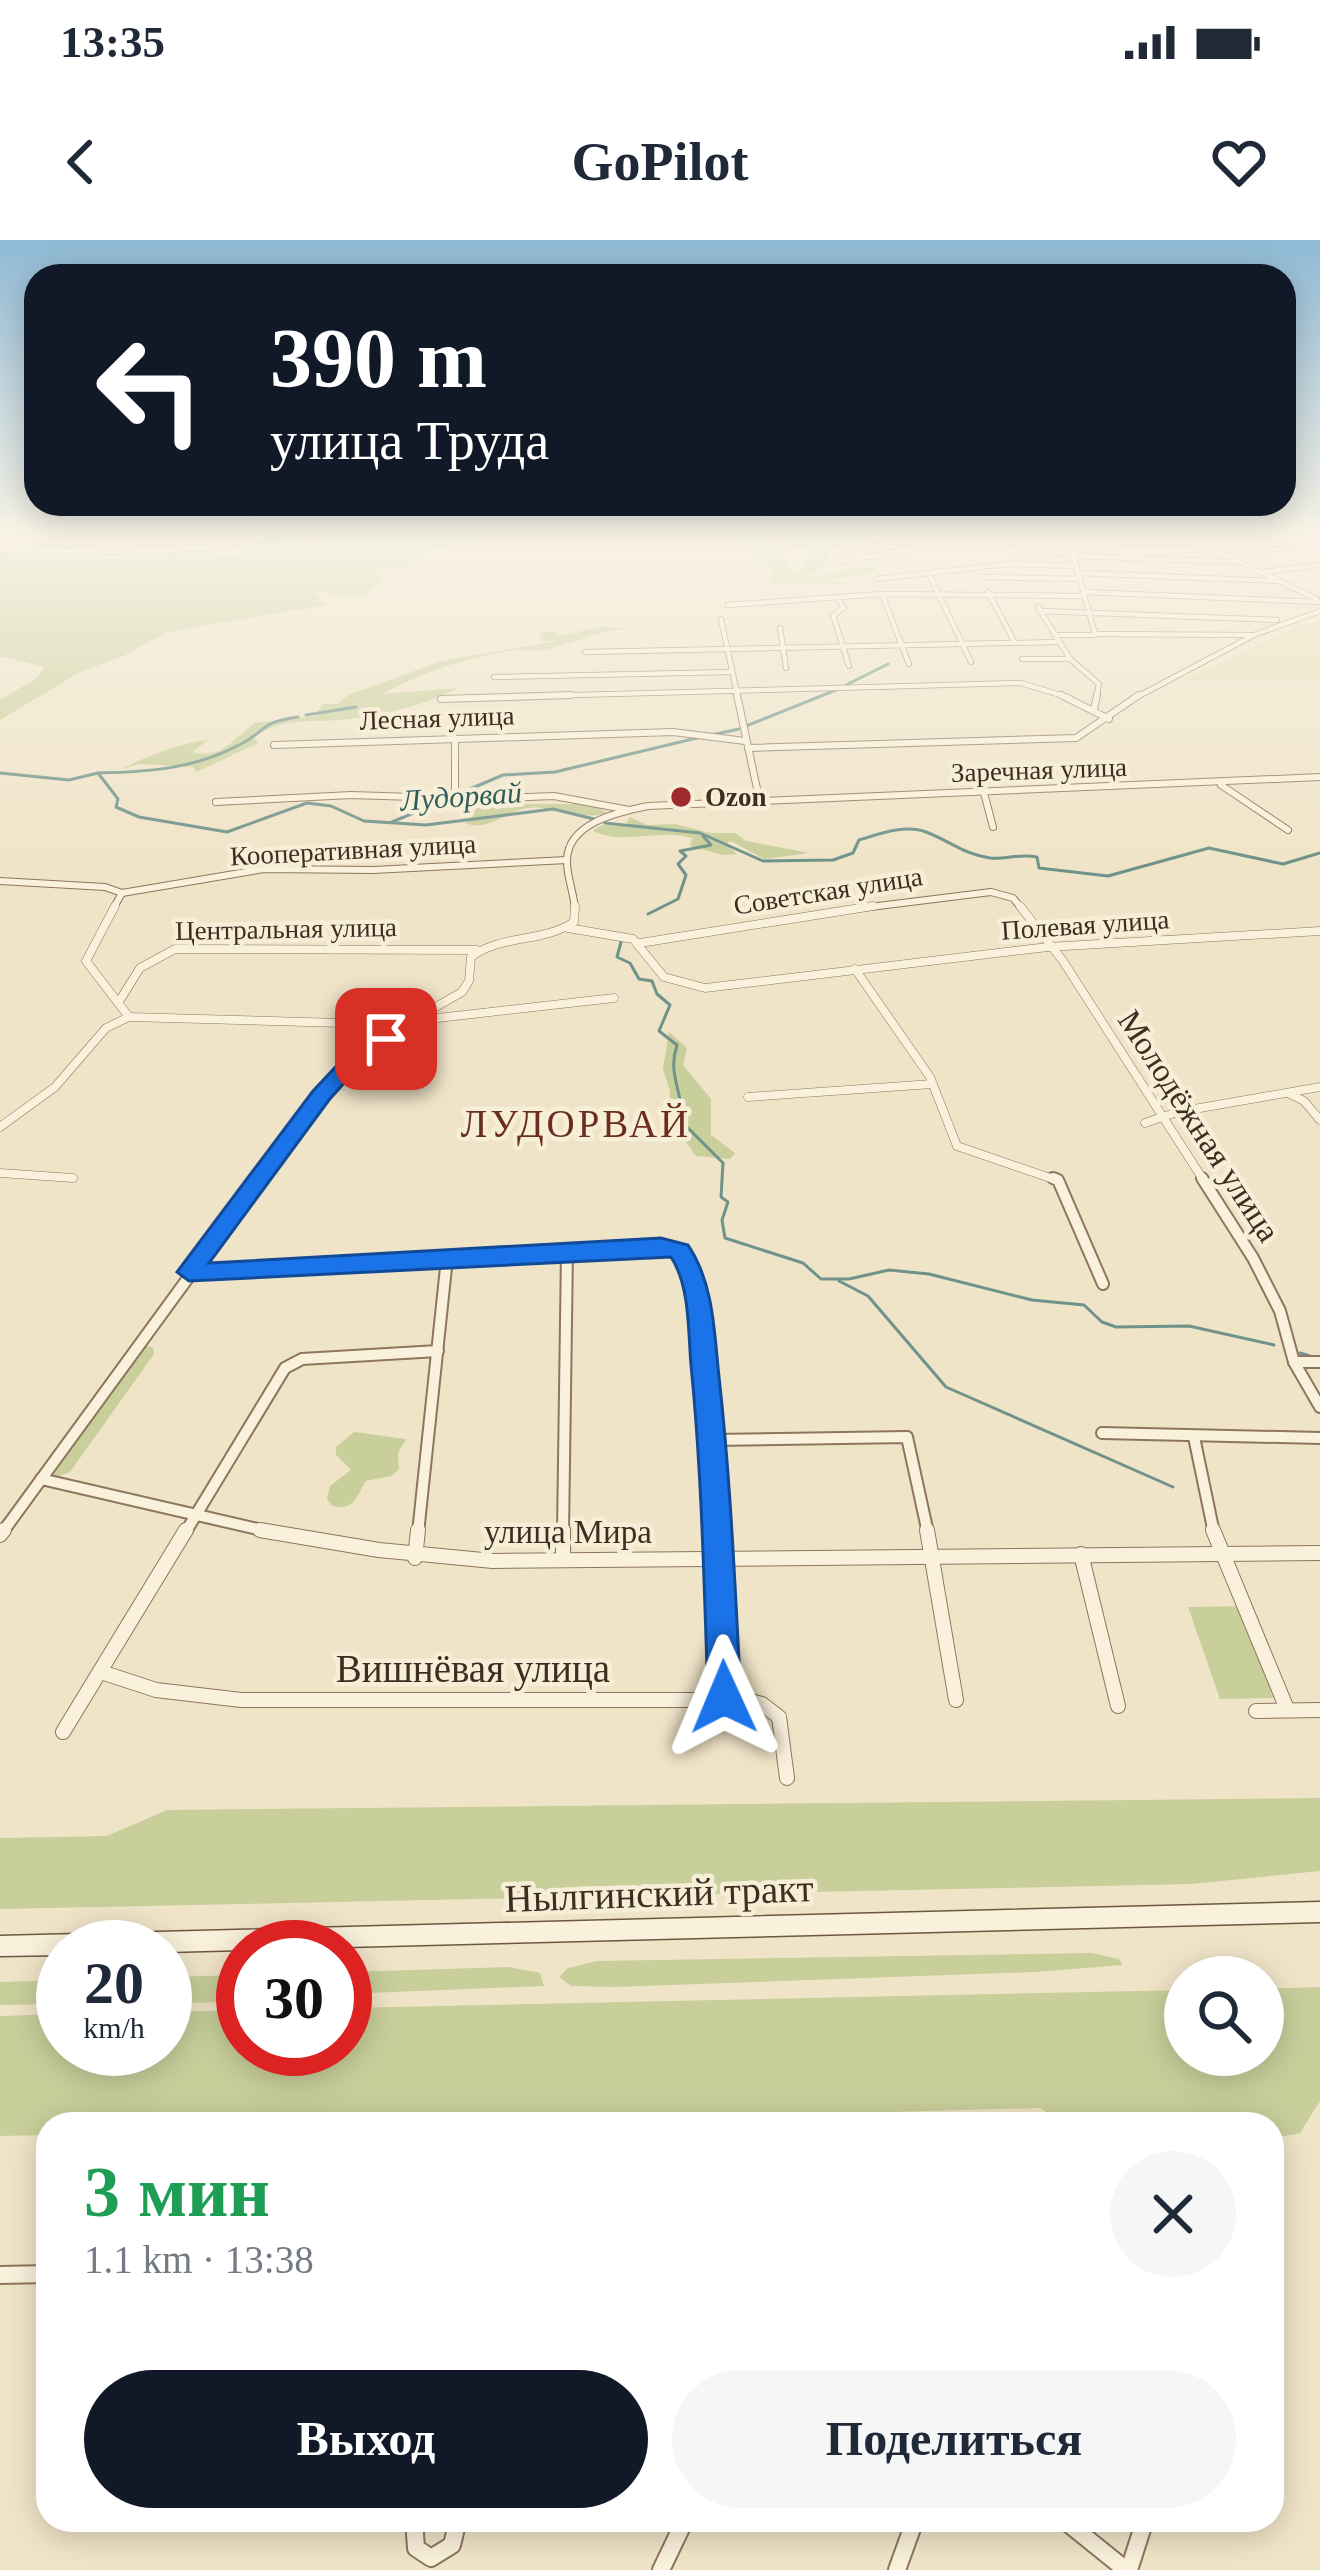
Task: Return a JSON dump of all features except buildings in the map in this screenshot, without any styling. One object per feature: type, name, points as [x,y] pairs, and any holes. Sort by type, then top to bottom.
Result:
[{"type":"main road","name":"Нылгинский тракт","points":[[0,1946],[1320,1912]]},
{"type":"street","points":[[726,643],[759,798]]},
{"type":"street","points":[[783,643],[786,668]]},
{"type":"street","points":[[841,643],[849,666]]},
{"type":"street","points":[[962,643],[971,662]]},
{"type":"street","points":[[585,652],[1015,643]]},
{"type":"street","points":[[1059,643],[1099,685],[1094,710]]},
{"type":"street","name":"Лесная улица","points":[[274,746],[673,732],[746,745],[1063,740],[1083,735],[1148,691],[1239,643]]},
{"type":"street","points":[[901,644],[909,664]]},
{"type":"street","points":[[1022,659],[1070,659]]},
{"type":"street","points":[[494,676],[731,673]]},
{"type":"street","points":[[441,699],[1024,682],[1109,719]]},
{"type":"street","points":[[216,802],[352,795],[446,798],[454,791],[455,738]]},
{"type":"street","name":"Заречная улица","points":[[629,810],[676,802],[759,798],[984,794],[1320,777]]},
{"type":"street","points":[[1217,784],[1288,830]]},
{"type":"street","points":[[476,799],[550,793],[594,797],[629,810]]},
{"type":"street","points":[[984,794],[993,827]]},
{"type":"street","points":[[629,810],[574,838],[567,860],[577,913],[568,928],[609,931],[640,943]]},
{"type":"street","name":"Кооперативная улица","points":[[0,881],[122,892],[264,869],[374,870],[567,860]]},
{"type":"street","points":[[122,892],[86,961],[129,1018]]},
{"type":"street","name":"Советская улица","points":[[640,943],[957,893],[998,893],[1019,903]]},
{"type":"street","name":"Молодёжная улица","points":[[1019,903],[1063,961],[1253,1258],[1280,1311],[1294,1362],[1320,1407]]},
{"type":"street","name":"Центральная улица","points":[[119,1000],[124,985],[148,962],[175,949],[477,950],[568,928]]},
{"type":"street","name":"Полевая улица","points":[[640,943],[664,977],[696,987],[1048,947],[1320,931]]},
{"type":"street","points":[[0,1535],[319,1099],[364,1048],[466,988],[470,960],[477,950]]},
{"type":"street","points":[[855,969],[932,1084],[954,1126],[957,1146],[1058,1180],[1103,1284]]},
{"type":"street","points":[[417,1021],[614,998]]},
{"type":"street","points":[[0,1127],[55,1087],[106,1028],[129,1018],[342,1023],[353,1028],[364,1048]]},
{"type":"street","points":[[748,1097],[932,1084]]},
{"type":"street","points":[[1145,1124],[1160,1116],[1320,1087]]},
{"type":"street","points":[[1285,1092],[1304,1101],[1320,1120]]},
{"type":"street","points":[[0,1173],[73,1178]]},
{"type":"street","points":[[189,1272],[675,1248],[691,1268],[712,1440],[724,1697]]},
{"type":"street","points":[[563,1560],[567,1251]]},
{"type":"street","points":[[415,1558],[447,1258]]},
{"type":"street","points":[[63,1732],[289,1364],[302,1359],[438,1351]]},
{"type":"street","points":[[1294,1362],[1320,1362]]},
{"type":"street","points":[[1102,1433],[1320,1438]]},
{"type":"street","points":[[712,1440],[907,1437],[933,1556],[956,1700]]},
{"type":"street","points":[[1193,1437],[1215,1539],[1287,1709]]},
{"type":"street","name":"улица Мира","points":[[41,1479],[194,1516],[415,1558],[1320,1552]]},
{"type":"street","points":[[1081,1555],[1118,1706]]},
{"type":"street","name":"Вишнёвая улица","points":[[101,1672],[136,1688],[238,1700],[474,1705],[724,1697],[759,1701],[782,1719],[787,1778]]},
{"type":"street","points":[[1256,1711],[1320,1710]]},
{"type":"street","points":[[0,2275],[36,2275]]},
{"type":"street","points":[[415,2532],[416,2548],[431,2558],[453,2545],[456,2532]]},
{"type":"street","points":[[661,2570],[679,2532]]},
{"type":"street","points":[[897,2570],[911,2532]]},
{"type":"street","points":[[1079,2532],[1128,2570],[1140,2532]]},
{"type":"shaded area","points":[[1263,643],[1320,643],[1320,680],[1180,681]]},
{"type":"green space","points":[[0,643],[148,643],[82,671],[0,720],[0,700],[35,679],[45,667],[0,656]]},
{"type":"green space","points":[[568,643],[447,666],[382,694],[458,688],[446,694],[375,715],[278,726],[254,737],[258,743],[196,772],[193,767],[139,764],[120,770],[197,742],[208,740],[192,752],[212,753],[255,723],[316,716],[322,704],[338,704],[348,695],[442,661]]},
{"type":"green space","points":[[462,797],[477,804],[591,804],[608,813],[581,815],[530,808],[475,825],[465,823],[474,814],[445,808]]},
{"type":"green space","points":[[630,817],[647,825],[735,833],[746,841],[809,853],[764,859],[731,841],[726,844],[737,854],[723,855],[690,846],[692,838],[680,835],[617,837],[593,831],[602,825],[625,826]]},
{"type":"green space","points":[[669,1032],[687,1048],[683,1065],[711,1099],[711,1135],[735,1153],[730,1159],[696,1156],[685,1141],[669,1133],[670,1091],[663,1069]]},
{"type":"green space","points":[[145,1346],[153,1347],[154,1354],[70,1472],[53,1475]]},
{"type":"green space","points":[[354,1432],[406,1439],[398,1453],[399,1469],[391,1476],[366,1481],[350,1505],[332,1506],[327,1499],[330,1486],[351,1470],[336,1455],[336,1447]]},
{"type":"green space","points":[[1243,1606],[1278,1698],[1220,1699],[1188,1607]]},
{"type":"green space","points":[[1320,1798],[1320,1871],[1192,1884],[0,1909],[0,1838],[107,1836],[167,1810]]},
{"type":"green space","points":[[1092,1953],[1119,1959],[1123,1965],[614,1987],[571,1986],[559,1977],[568,1968],[597,1961]]},
{"type":"green space","points":[[509,1967],[540,1973],[544,1986],[372,1993],[372,1971]]},
{"type":"green space","points":[[192,1976],[216,1976],[216,2002],[192,2003]]},
{"type":"green space","points":[[36,1981],[36,2004],[0,2005],[0,1982]]},
{"type":"green space","points":[[1320,1987],[1320,2101],[1300,2133],[1284,2136],[1284,2112],[1046,2112],[1040,2108],[36,2112],[36,2135],[0,2136],[0,2016],[36,2015],[36,2076],[192,2076],[192,2011],[216,2011],[216,2076],[372,2076],[372,2007],[1164,1990],[1164,2076],[1284,2076],[1284,1988]]},
{"type":"waterway","points":[[844,686],[888,664]]},
{"type":"waterway","points":[[746,726],[836,690]]},
{"type":"waterway","points":[[306,715],[356,707]]},
{"type":"waterway","points":[[98,773],[188,764],[239,745],[269,725],[298,717]]},
{"type":"waterway","points":[[711,735],[739,729]]},
{"type":"waterway","points":[[392,822],[503,775],[555,772],[697,738]]},
{"type":"waterway","name":"Лудорвай","points":[[0,773],[69,780],[98,773]]},
{"type":"waterway","name":"Лудорвай","points":[[98,773],[118,799],[116,807],[139,817],[227,832],[307,803],[331,806],[364,821],[426,825],[553,809],[594,819]]},
{"type":"waterway","name":"Лудорвай","points":[[605,823],[700,833],[763,861],[833,860],[853,853],[859,840],[909,829],[981,856],[1037,857],[1039,868],[1108,876],[1209,848],[1283,864],[1320,853]]},
{"type":"waterway","points":[[648,914],[678,899],[686,875],[678,864],[686,856],[680,851],[711,845],[703,836]]},
{"type":"waterway","points":[[621,942],[617,957],[630,963],[639,979],[652,981],[657,994],[670,1005],[659,1031],[677,1045],[674,1065],[682,1122],[723,1163],[721,1197],[728,1202],[722,1220],[725,1238],[803,1263],[821,1279],[849,1279],[889,1270],[929,1274],[1032,1300],[1084,1305],[1102,1322],[1116,1327],[1189,1326],[1274,1345]]},
{"type":"waterway","points":[[839,1281],[868,1296],[946,1387],[1173,1487]]},
{"type":"waterway","points":[[1300,1353],[1310,1356]]},
{"type":"place","name":"Ozon","points":[[681,797]]},
{"type":"district","name":"ЛУДОРВАЙ","points":[[576,1123]]},
{"type":"route","points":[[386,1039],[364,1048],[348,1064],[189,1272],[661,1246],[680,1250],[691,1268],[699,1309],[712,1440],[724,1697]]}]
